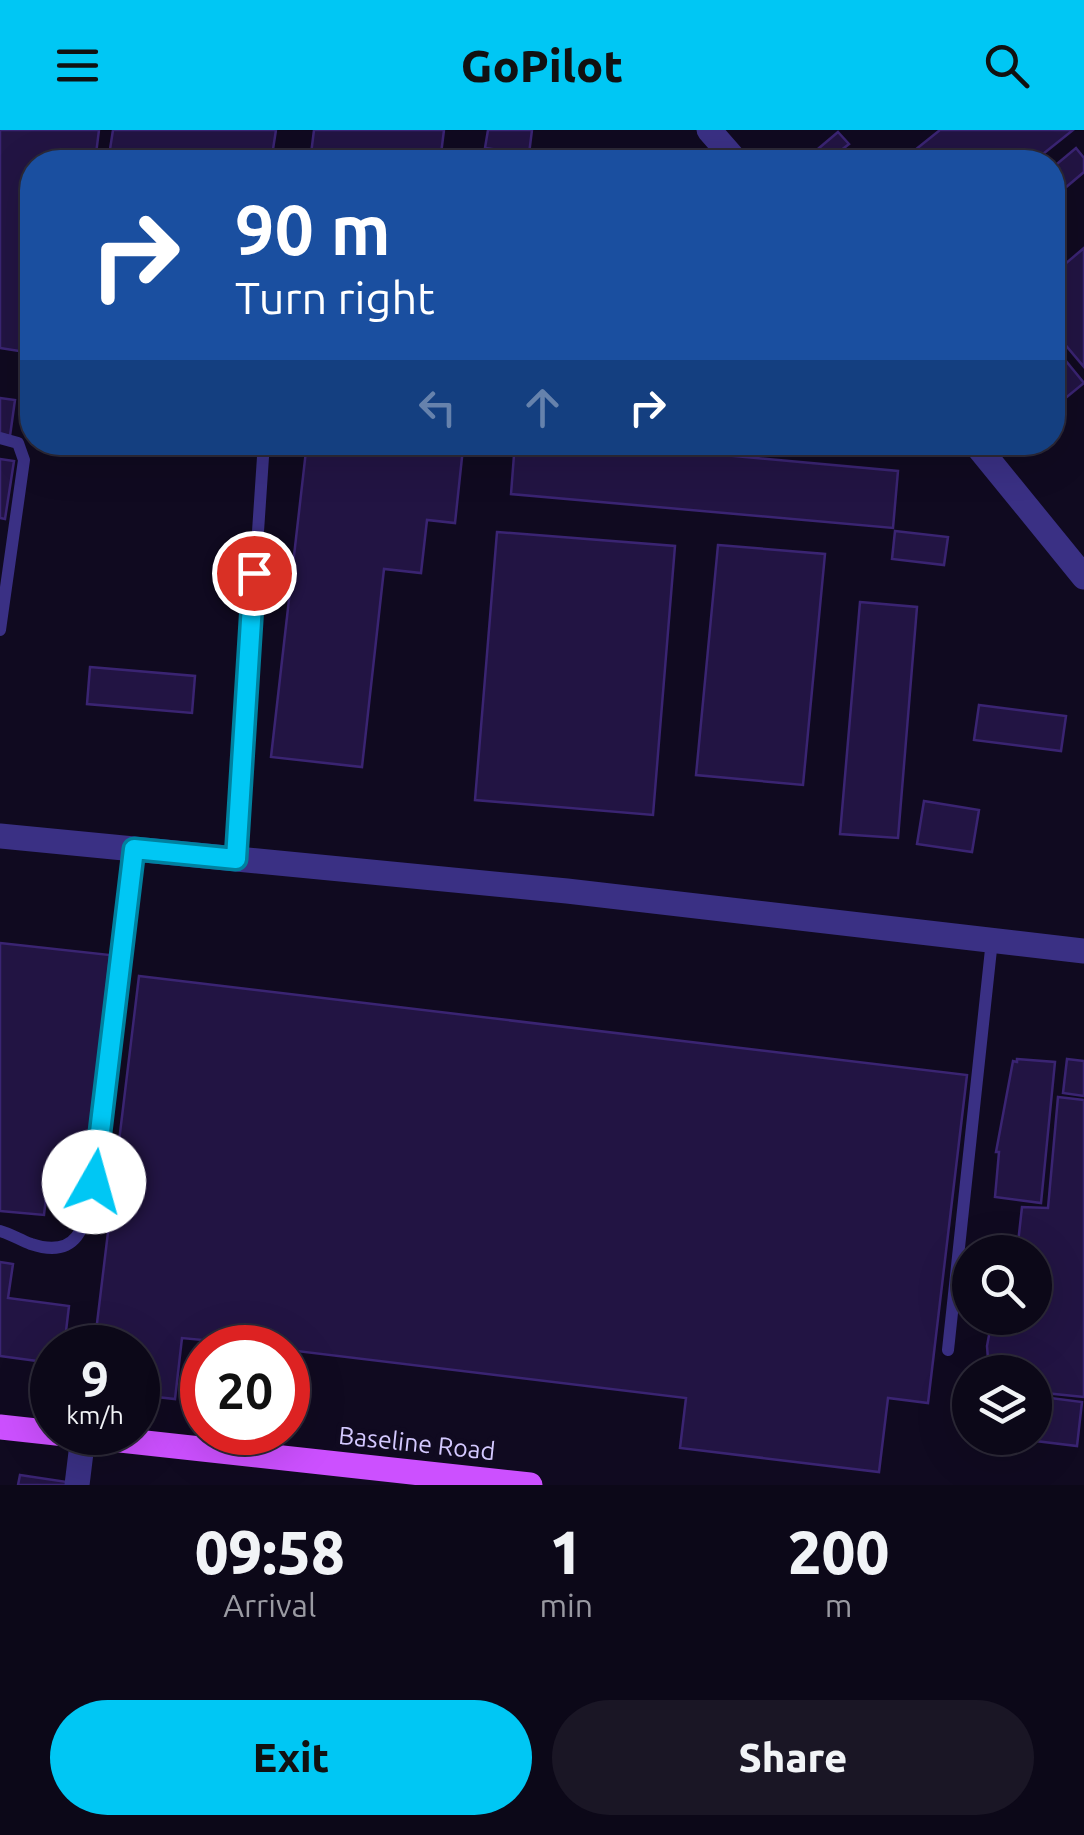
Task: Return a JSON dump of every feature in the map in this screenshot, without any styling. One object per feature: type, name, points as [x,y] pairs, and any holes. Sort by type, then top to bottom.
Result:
[{"type":"main road","name":"Baseline Road","points":[[0,1427],[30,1430]]},
{"type":"main road","name":"Baseline Road","points":[[160,1446],[428,1480],[530,1485]]},
{"type":"street","points":[[709,130],[726,150]]},
{"type":"street","points":[[985,455],[1084,577]]},
{"type":"street","points":[[0,836],[567,891],[1084,950]]},
{"type":"street","points":[[77,1485],[81,1455]]},
{"type":"lane","points":[[0,630],[24,455]]},
{"type":"lane","points":[[236,859],[263,457]]},
{"type":"lane","points":[[0,1231],[33,1245],[56,1248],[72,1242],[84,1227],[94,1182],[134,849]]},
{"type":"lane","points":[[948,1350],[992,940]]},
{"type":"building","points":[[0,130],[99,130],[96,150],[20,150],[20,351],[0,348]]},
{"type":"building","points":[[113,130],[276,130],[273,150],[110,150]]},
{"type":"building","points":[[314,130],[444,130],[442,150],[312,150]]},
{"type":"building","points":[[488,130],[532,130],[530,150],[485,148]]},
{"type":"building","points":[[940,130],[1073,130],[1048,150],[915,150]]},
{"type":"building","points":[[838,132],[849,144],[841,150],[817,150]]},
{"type":"building","points":[[1076,148],[1084,158],[1084,172],[1065,188],[1065,157]]},
{"type":"building","points":[[1084,248],[1084,367],[1065,344],[1065,264]]},
{"type":"building","points":[[1065,360],[1084,383],[1065,398]]},
{"type":"building","points":[[0,398],[15,400],[10,436],[0,434]]},
{"type":"building","points":[[306,455],[462,455],[455,523],[427,520],[421,573],[384,569],[362,767],[271,757]]},
{"type":"building","points":[[514,455],[724,455],[898,471],[893,528],[511,494]]},
{"type":"building","points":[[0,459],[14,461],[5,519],[0,518]]},
{"type":"building","points":[[895,531],[948,537],[944,565],[892,559]]},
{"type":"building","points":[[497,532],[675,546],[653,815],[475,800]]},
{"type":"building","points":[[718,545],[825,554],[803,785],[696,775]]},
{"type":"building","points":[[860,602],[917,607],[898,838],[840,834]]},
{"type":"building","points":[[90,667],[195,676],[192,713],[87,704]]},
{"type":"building","points":[[979,705],[1066,716],[1061,751],[974,740]]},
{"type":"building","points":[[924,801],[979,810],[972,852],[917,844]]},
{"type":"building","points":[[0,943],[110,955],[88,1167],[50,1163],[44,1215],[0,1211]]},
{"type":"building","points":[[139,976],[967,1075],[928,1403],[888,1398],[879,1472],[680,1448],[686,1398],[310,1353],[310,1325],[180,1325],[175,1399],[160,1397],[160,1325],[97,1325]]},
{"type":"building","points":[[1067,1059],[1084,1061],[1084,1096],[1063,1093]]},
{"type":"building","points":[[1013,1061],[1055,1062],[1041,1203],[995,1197],[996,1152]]},
{"type":"building","points":[[1058,1097],[1084,1100],[1084,1397],[1052,1394],[1052,1355],[988,1355],[989,1335],[1052,1335],[1052,1235],[1019,1235],[1022,1207],[1048,1208]]},
{"type":"building","points":[[0,1262],[13,1264],[8,1298],[69,1306],[67,1325],[30,1325],[30,1360],[0,1356]]},
{"type":"building","points":[[1052,1398],[1082,1402],[1077,1446],[1052,1443]]},
{"type":"building","points":[[20,1475],[67,1482],[67,1485],[18,1485]]},
{"type":"route","points":[[94,1182],[134,849],[236,859],[254,573]]}]
